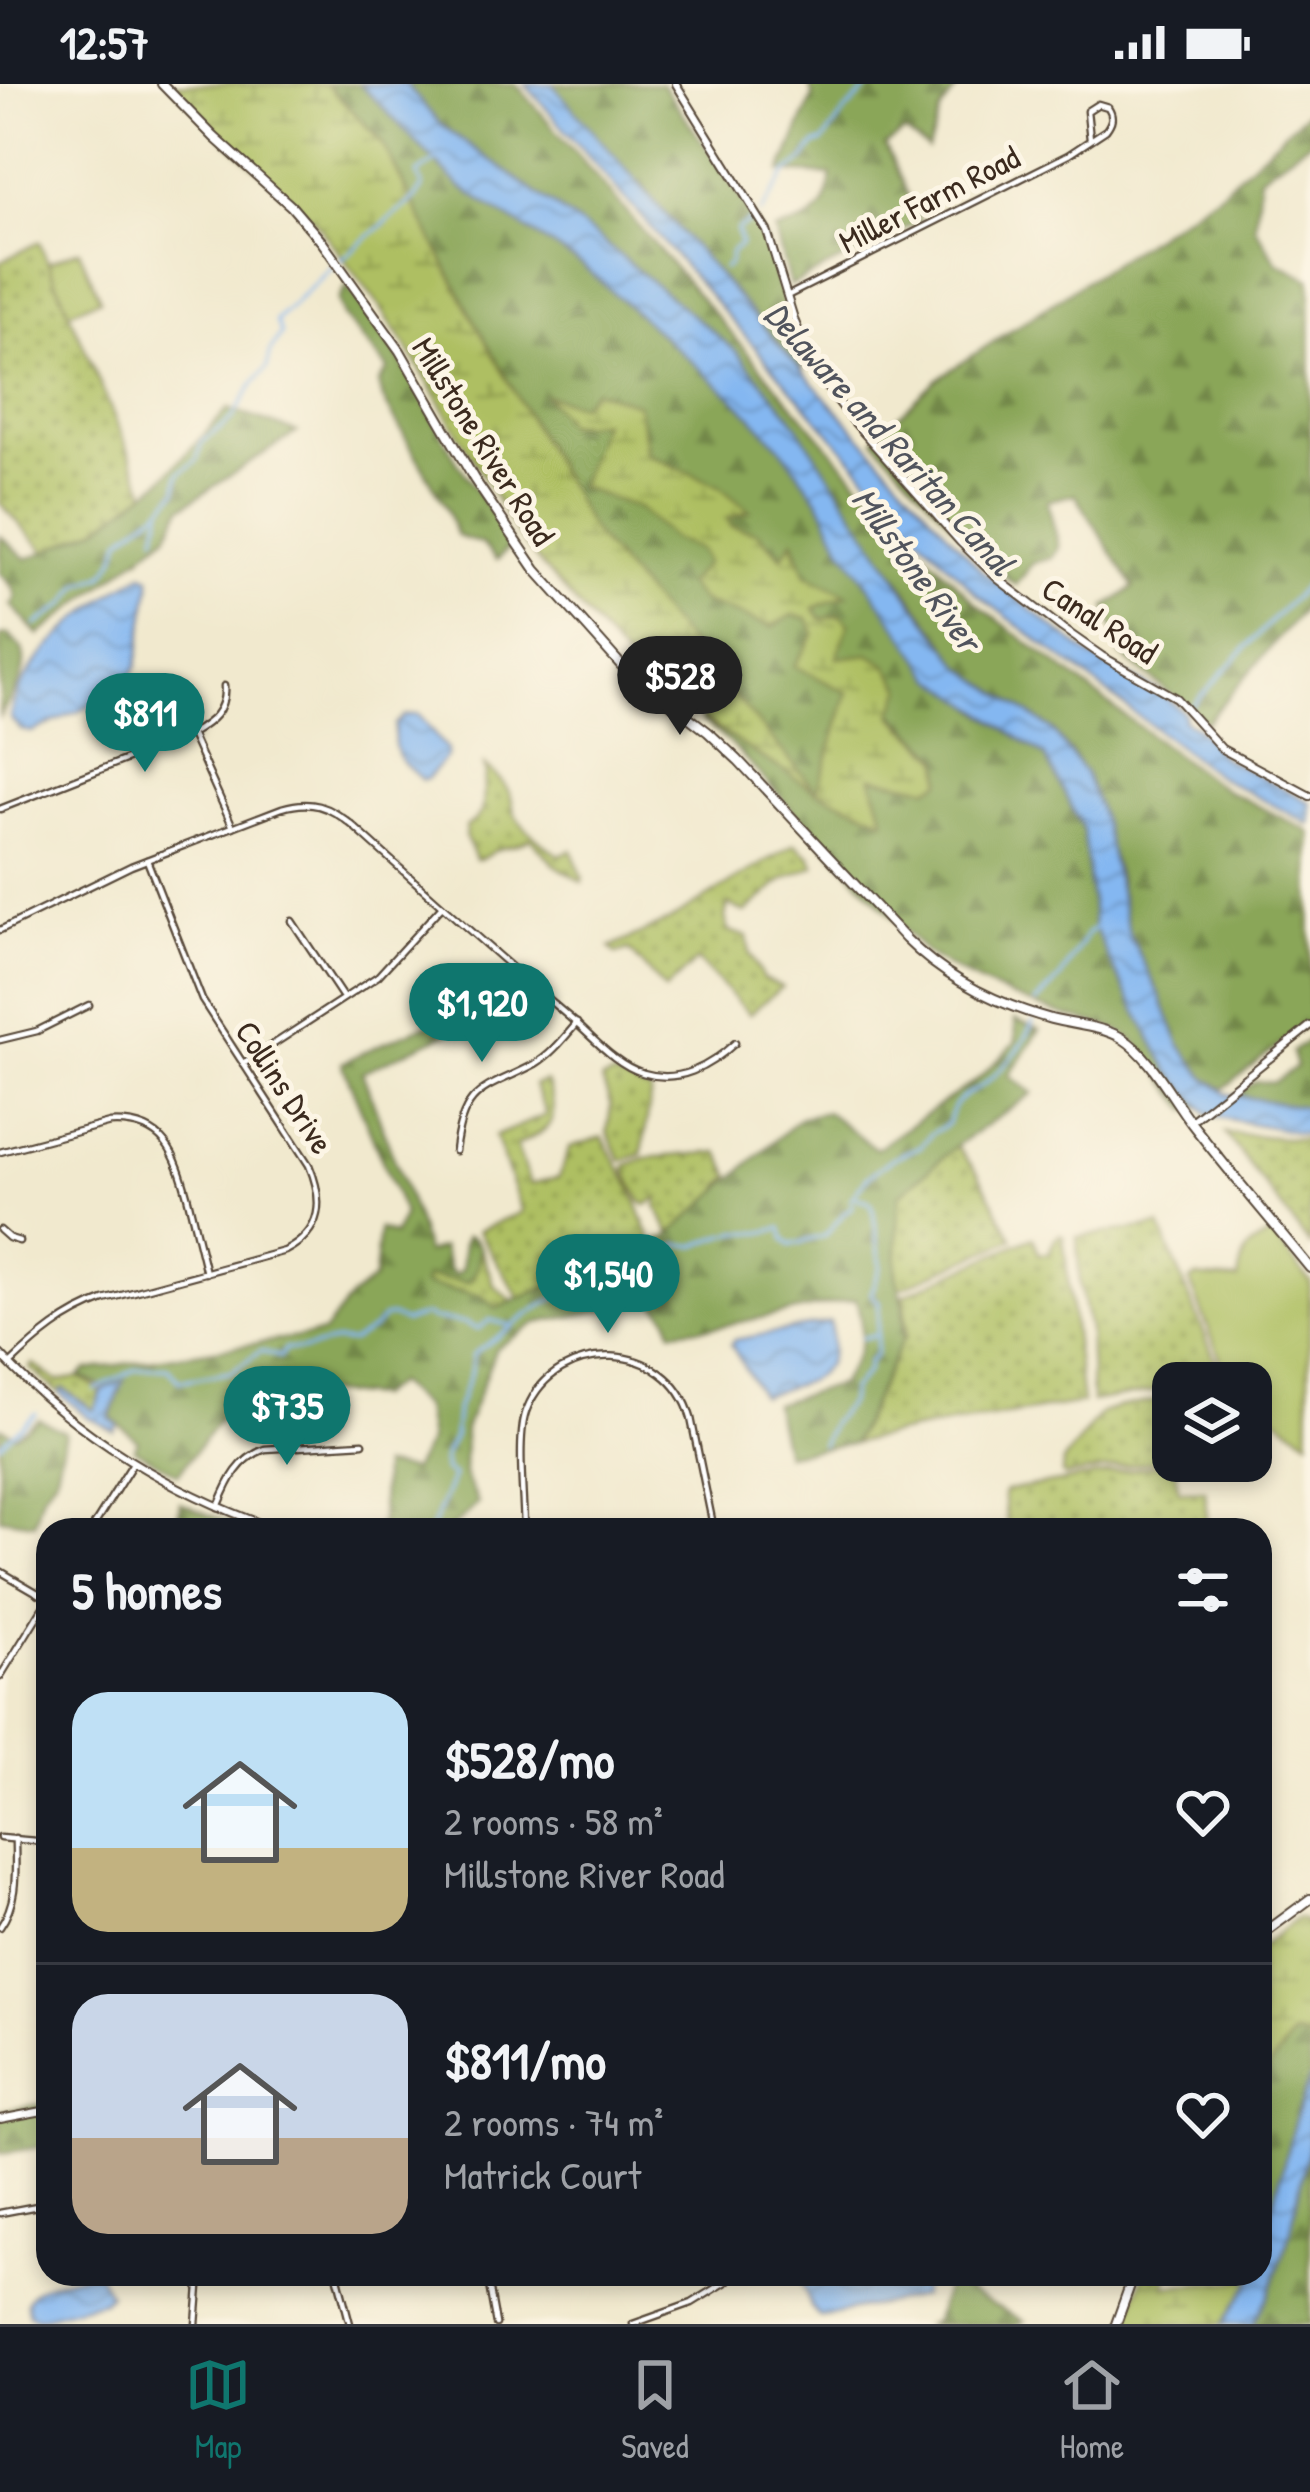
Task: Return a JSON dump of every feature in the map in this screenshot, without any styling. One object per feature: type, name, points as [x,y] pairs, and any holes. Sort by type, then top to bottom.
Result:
[{"type":"main road","name":"Millstone River Road","points":[[162,84],[291,206],[322,242],[419,381],[511,536],[610,654],[738,760],[934,965],[958,982],[1007,1003],[1124,1039],[1310,1268]]},
{"type":"main road","points":[[1272,1927],[1310,1899]]},
{"type":"main road","points":[[1116,2324],[1130,2286]]},
{"type":"street","name":"Canal Road","points":[[676,84],[764,224],[821,382],[895,469],[985,568],[1082,643],[1176,698],[1222,749],[1310,796]]},
{"type":"street","name":"Miller Farm Road","points":[[787,296],[1054,163],[1090,140],[1110,125],[1108,107],[1098,104],[1087,111],[1090,140]]},
{"type":"street","points":[[0,809],[191,734],[218,714],[224,686]]},
{"type":"street","points":[[191,734],[232,827]]},
{"type":"street","points":[[0,930],[147,860],[295,804],[316,804],[352,825],[628,1067],[657,1076],[693,1072],[735,1043]]},
{"type":"street","name":"Collins Drive","points":[[10,1364],[50,1327],[90,1305],[295,1246],[313,1225],[319,1207],[318,1187],[309,1166],[193,983],[147,860]]},
{"type":"street","points":[[243,1064],[387,968],[442,905]]},
{"type":"street","points":[[292,921],[344,999]]},
{"type":"street","points":[[0,1040],[37,1030],[89,1005]]},
{"type":"street","points":[[455,1151],[463,1116],[476,1096],[494,1081],[545,1057],[577,1024]]},
{"type":"street","points":[[1190,1122],[1310,1027]]},
{"type":"street","points":[[0,1152],[110,1123],[134,1124],[156,1134],[177,1161],[207,1273]]},
{"type":"street","points":[[0,1230],[19,1241]]},
{"type":"street","points":[[0,1354],[73,1421],[133,1463],[247,1518]]},
{"type":"street","points":[[524,1518],[527,1408],[546,1382],[566,1367],[615,1356],[656,1367],[677,1386],[691,1418],[712,1518]]},
{"type":"street","points":[[218,1507],[236,1468],[257,1452],[363,1443]]},
{"type":"street","points":[[99,1518],[133,1463]]},
{"type":"street","points":[[0,1571],[36,1592]]},
{"type":"street","points":[[0,1677],[36,1618]]},
{"type":"street","points":[[0,1838],[36,1841]]},
{"type":"street","points":[[0,1928],[13,1898],[15,1838]]},
{"type":"street","points":[[0,2119],[36,2112]]},
{"type":"street","points":[[0,2212],[36,2206]]},
{"type":"street","points":[[196,2324],[199,2286]]},
{"type":"street","points":[[340,2286],[350,2324]]},
{"type":"street","points":[[489,2286],[496,2324]]},
{"type":"street","points":[[633,2324],[692,2303],[720,2286]]},
{"type":"green space","points":[[171,84],[326,84],[381,141],[594,534],[817,791],[848,693],[794,666],[814,634],[808,618],[793,615],[772,627],[702,602],[687,584],[706,563],[700,550],[674,540],[638,508],[579,487],[602,422],[567,425],[546,395],[579,405],[594,390],[638,404],[648,455],[719,486],[750,511],[728,518],[730,526],[757,532],[782,557],[793,541],[806,575],[847,595],[814,608],[821,619],[840,615],[849,623],[837,658],[869,654],[887,665],[903,688],[892,715],[940,759],[942,781],[929,788],[871,777],[885,820],[818,792],[637,672],[515,531],[379,305],[314,220]]},
{"type":"green space","points":[[326,84],[360,84],[459,186],[582,265],[738,402],[781,448],[820,502],[842,546],[975,708],[1045,756],[1083,829],[1094,926],[1169,1071],[1201,1107],[1189,1110],[1147,1054],[1122,1033],[1008,995],[926,953],[736,749],[700,719],[814,789],[594,534],[381,141]],"holes":[[[548,396],[579,405],[648,454],[719,486],[749,511],[728,518],[730,526],[757,532],[783,557],[794,542],[806,575],[845,594],[813,607],[837,659],[940,758],[929,788],[870,776],[884,818],[818,792],[848,692],[808,618],[793,615],[706,563],[700,549],[674,540],[638,508],[580,487],[602,422]]]},
{"type":"green space","points":[[405,84],[516,84],[887,514],[977,604],[1200,773],[1310,832],[1310,1021],[1223,1089],[1205,1077],[1180,1045],[1129,934],[1117,873],[1086,775],[1053,730],[962,667],[736,351],[596,236],[440,124]]},
{"type":"green space","points":[[551,84],[662,84],[765,239],[803,371]]},
{"type":"green space","points":[[809,84],[960,84],[941,110],[928,149],[905,132],[885,145],[920,221],[790,286],[775,231],[816,214],[826,200],[832,175],[781,172],[813,96]]},
{"type":"green space","points":[[1310,109],[1310,141],[1260,176],[1255,227],[1278,263],[1310,279],[1310,602],[1206,722],[1121,655],[1106,607],[1134,587],[1075,494],[1047,501],[1059,547],[1052,558],[1033,563],[1016,585],[988,564],[874,439],[937,379],[1219,193]]},
{"type":"green space","points":[[39,242],[148,496],[142,557],[45,551],[0,503],[0,262]]},
{"type":"green space","points":[[79,250],[100,299],[69,312],[48,262]]},
{"type":"green space","points":[[347,286],[400,359],[456,460],[512,545],[497,560],[482,544],[457,536],[446,507],[383,399],[379,383],[388,369],[343,316],[338,300]]},
{"type":"green space","points":[[228,409],[297,432],[182,507],[167,535],[39,635],[11,605],[15,592],[0,573],[0,536],[27,559],[98,528],[162,480]]},
{"type":"green space","points":[[9,635],[22,650],[24,667],[0,716],[0,636]]},
{"type":"green space","points":[[484,766],[505,786],[515,814],[528,830],[559,855],[571,850],[582,882],[554,864],[530,838],[475,859],[465,836],[466,827],[482,809]]},
{"type":"green space","points":[[795,844],[815,866],[783,880],[745,913],[728,904],[729,931],[747,937],[763,979],[782,987],[749,1014],[697,960],[665,990],[629,950],[616,954],[610,948],[670,920]]},
{"type":"green space","points":[[526,992],[511,1004],[362,1072],[426,1253],[442,1248],[455,1275],[462,1269],[467,1236],[480,1247],[478,1266],[469,1282],[426,1277],[424,1285],[481,1296],[497,1308],[667,1237],[801,1117],[827,1112],[876,1149],[979,1078],[1016,1042],[1015,1020],[1040,1030],[1009,1076],[1033,1093],[956,1146],[899,1195],[896,1275],[903,1302],[903,1338],[853,1443],[785,1454],[774,1404],[840,1384],[860,1344],[856,1299],[672,1331],[654,1300],[537,1323],[496,1348],[465,1429],[464,1475],[478,1504],[462,1518],[381,1518],[382,1466],[412,1470],[429,1441],[424,1408],[396,1383],[376,1397],[317,1392],[282,1375],[248,1382],[178,1474],[134,1449],[138,1441],[111,1417],[119,1394],[79,1376],[86,1370],[323,1333],[350,1298],[374,1279],[379,1229],[394,1235],[404,1214],[342,1063],[479,1006]]},
{"type":"green space","points":[[1310,1039],[1310,1108],[1233,1097],[1256,1081],[1273,1083],[1296,1067],[1292,1052]]},
{"type":"green space","points":[[614,1076],[651,1091],[642,1154],[621,1161],[607,1132],[611,1106],[602,1080]]},
{"type":"green space","points":[[546,1081],[553,1106],[550,1122],[516,1145],[530,1184],[559,1177],[570,1147],[602,1137],[630,1185],[651,1239],[562,1269],[566,1280],[520,1299],[478,1231],[522,1212],[495,1136],[546,1115],[534,1085]]},
{"type":"green space","points":[[1225,1133],[1310,1140],[1310,1245]]},
{"type":"green space","points":[[956,1146],[978,1173],[1013,1239],[894,1291],[892,1197]]},
{"type":"green space","points":[[719,1152],[731,1176],[721,1186],[724,1191],[670,1233],[657,1207],[659,1198],[646,1205],[641,1202],[625,1168],[645,1158]]},
{"type":"green space","points":[[1160,1226],[1216,1362],[1152,1362],[1152,1392],[1092,1402],[1077,1237]]},
{"type":"green space","points":[[1060,1234],[1082,1403],[853,1443],[906,1338],[904,1295],[1033,1237],[1039,1254],[1049,1253]]},
{"type":"green space","points":[[1272,1234],[1310,1282],[1308,1439],[1272,1414],[1272,1362],[1222,1362],[1190,1282],[1196,1277],[1238,1280],[1241,1262],[1256,1243]]},
{"type":"green space","points":[[480,1247],[494,1285],[513,1302],[497,1308],[424,1285],[425,1277],[469,1282],[478,1266]]},
{"type":"green space","points":[[33,1364],[57,1381],[79,1377],[100,1390],[95,1411],[63,1388],[58,1393],[30,1368]]},
{"type":"green space","points":[[1152,1402],[1152,1462],[1062,1474],[1063,1462],[1101,1413]]},
{"type":"green space","points":[[39,1419],[65,1432],[55,1478],[42,1494],[34,1523],[0,1518],[0,1427],[15,1435]]},
{"type":"green space","points":[[1152,1466],[1152,1482],[1178,1482],[1179,1491],[1205,1490],[1207,1518],[1006,1518],[1003,1494]]},
{"type":"green space","points":[[180,1503],[217,1518],[176,1518]]},
{"type":"green space","points":[[1297,1918],[1310,1923],[1310,2038],[1293,2035],[1272,2064],[1272,1938]]},
{"type":"green space","points":[[1293,2034],[1310,2038],[1310,2077],[1272,2210],[1272,2063]]},
{"type":"green space","points":[[36,2105],[36,2148],[0,2153],[0,2111]]},
{"type":"green space","points":[[1310,2138],[1310,2324],[1253,2324],[1289,2239]]},
{"type":"green space","points":[[946,2286],[958,2286],[1024,2321],[928,2324],[935,2320]]},
{"type":"green space","points":[[1140,2286],[1248,2286],[1223,2324],[1127,2324]]},
{"type":"water","points":[[360,84],[405,84],[440,124],[596,236],[736,351],[790,415],[908,595],[962,667],[1052,730],[1086,775],[1103,820],[1129,934],[1180,1045],[1205,1077],[1227,1094],[1310,1108],[1310,1135],[1209,1115],[1169,1071],[1094,926],[1083,829],[1045,756],[933,677],[841,546],[820,502],[781,448],[738,402],[582,265],[459,186]]},
{"type":"water","points":[[525,84],[552,84],[982,571],[1094,659],[1158,691],[1222,757],[1310,802],[1310,824],[1219,777],[977,594],[919,535]]},
{"type":"water","points":[[143,574],[150,577],[150,587],[137,665],[120,693],[31,732],[21,730],[10,718],[27,675],[82,616]]},
{"type":"water","points":[[417,714],[447,750],[447,756],[422,780],[403,762],[395,744],[395,724]]},
{"type":"water","points":[[830,1322],[832,1342],[825,1368],[806,1381],[761,1396],[731,1344],[734,1340]]},
{"type":"water","points":[[124,1380],[109,1418],[118,1425],[114,1431],[59,1393],[63,1389],[94,1411],[102,1391]]},
{"type":"water","points":[[1310,2077],[1310,2138],[1289,2238],[1272,2285],[1272,2210]]},
{"type":"water","points":[[47,2286],[105,2286],[109,2294],[103,2301],[38,2318],[29,2314],[27,2302]]},
{"type":"water","points":[[803,2286],[923,2286],[921,2296],[820,2317]]},
{"type":"water","points":[[1248,2286],[1272,2286],[1253,2324],[1223,2324]]},
{"type":"waterway","points":[[761,213],[786,173],[823,142],[872,84]]},
{"type":"waterway","points":[[341,260],[416,197],[423,187],[417,174],[437,160]]},
{"type":"waterway","points":[[724,269],[731,252],[741,244],[737,230],[754,219]]},
{"type":"waterway","points":[[36,625],[66,604],[80,585],[104,575],[122,538],[162,508],[177,490],[179,474],[197,460],[201,443],[232,419],[267,368],[281,334],[276,321],[333,266]]},
{"type":"waterway","points":[[156,536],[162,508]]},
{"type":"waterway","points":[[1190,707],[1310,580]]},
{"type":"waterway","points":[[1036,1003],[1098,926]]},
{"type":"waterway","points":[[436,1518],[453,1476],[445,1471],[443,1458],[454,1436],[473,1354],[606,1268],[652,1259],[679,1244],[695,1246],[741,1232],[782,1228],[791,1245],[825,1236],[853,1206],[851,1199],[866,1178],[893,1158],[921,1146],[948,1123],[958,1101],[1010,1059],[1033,1022]]},
{"type":"waterway","points":[[822,1445],[876,1354],[879,1302],[871,1294],[881,1266],[872,1204],[854,1194]]},
{"type":"waterway","points":[[95,1390],[136,1369],[168,1368],[180,1381],[232,1372],[261,1351],[280,1357],[285,1349],[351,1342],[384,1317],[404,1322],[425,1315],[478,1329],[490,1320],[513,1326]]},
{"type":"waterway","points":[[861,1338],[877,1335]]},
{"type":"waterway","points":[[0,1444],[36,1413]]},
{"type":"water label","name":"Delaware and Raritan Canal","points":[[890,438]]},
{"type":"water label","name":"Millstone River","points":[[917,569]]}]
